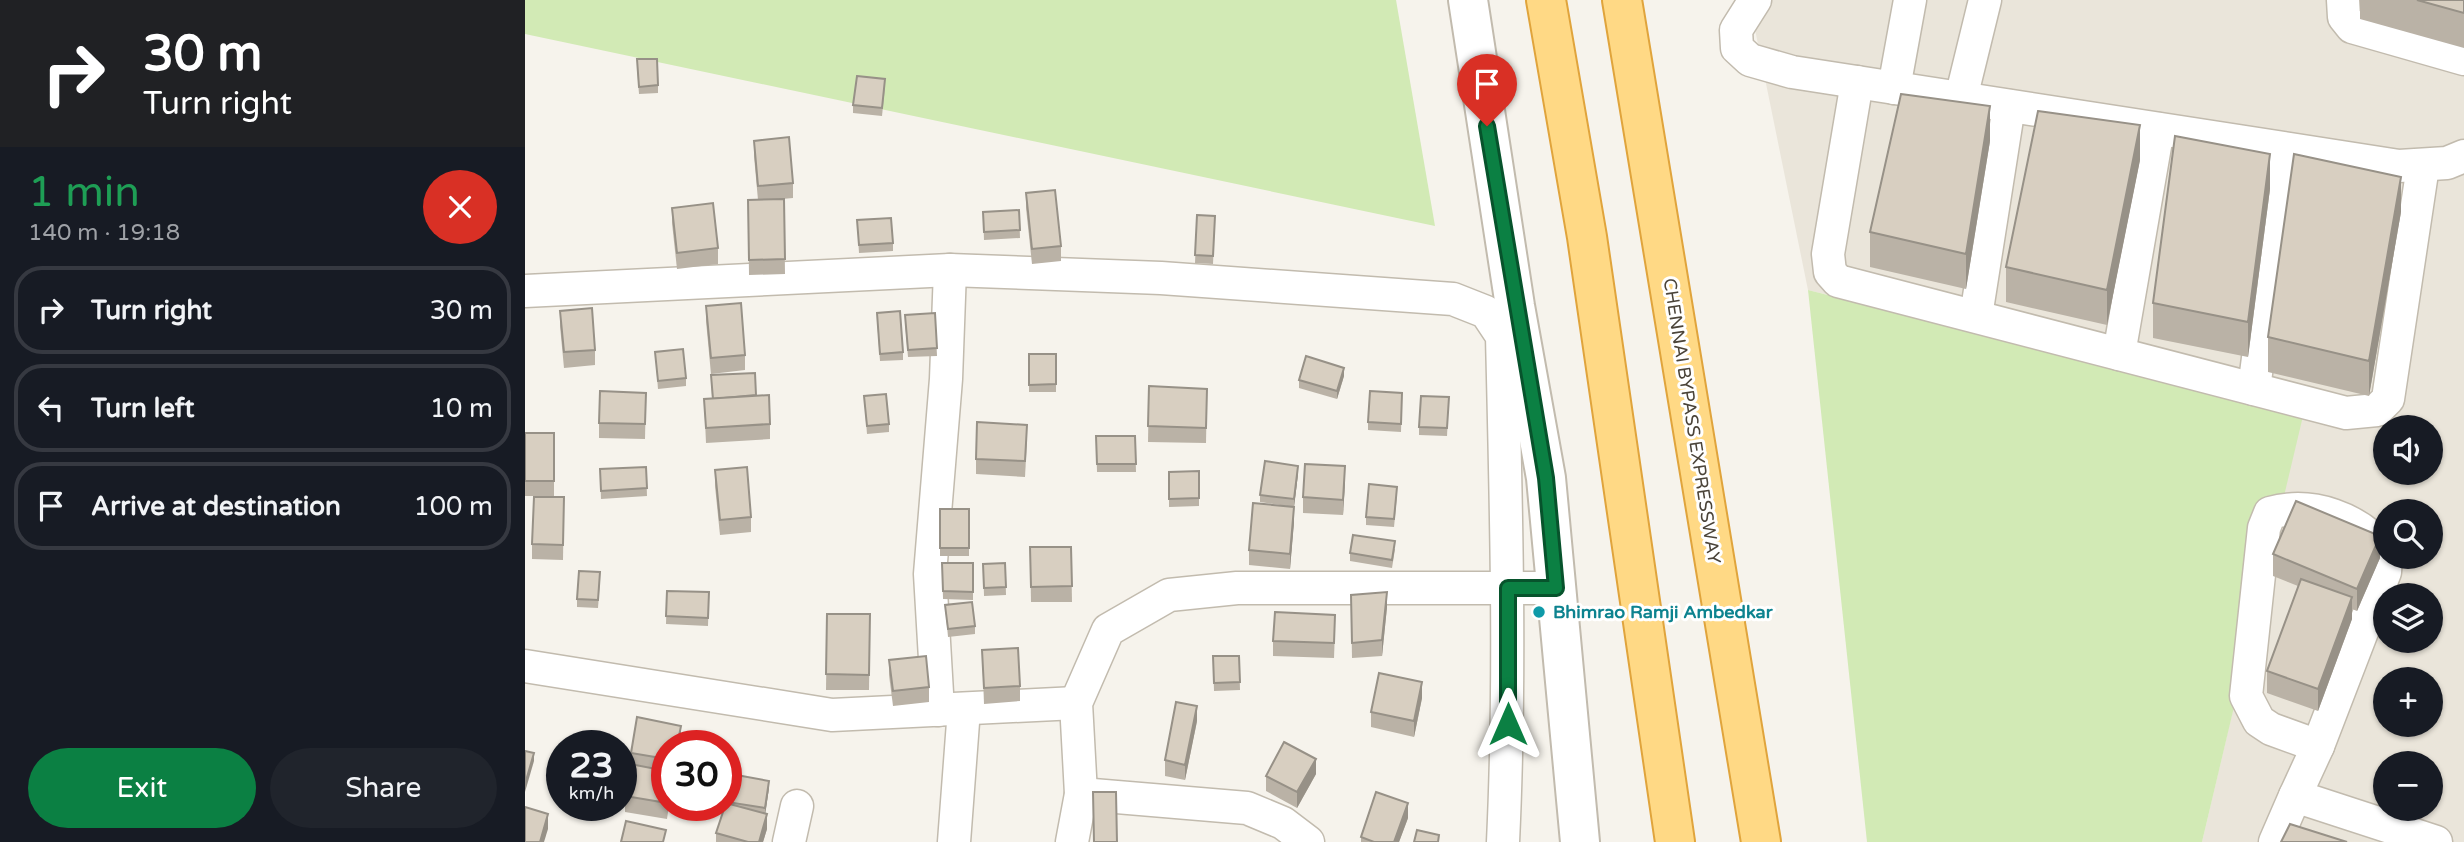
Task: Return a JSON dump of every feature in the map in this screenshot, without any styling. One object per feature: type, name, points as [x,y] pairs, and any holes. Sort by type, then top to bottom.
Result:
[{"type":"highway","points":[[1546,0],[1587,237],[1675,842]]},
{"type":"highway","name":"CHENNAI BYPASS EXPRESSWAY","points":[[1622,0],[1761,842]]},
{"type":"street","points":[[1468,0],[1514,297],[1546,478],[1580,842]]},
{"type":"street","points":[[1755,0],[1736,30],[1737,48],[1750,60],[1792,72],[2399,166],[2447,163],[2464,156]]},
{"type":"street","points":[[1894,88],[1910,0]]},
{"type":"street","points":[[1961,98],[1985,0]]},
{"type":"street","points":[[2343,0],[2344,17],[2352,27],[2464,59]]},
{"type":"street","points":[[1857,82],[1828,254],[1830,272],[1838,281],[2346,412],[2377,410],[2388,399],[2423,166]]},
{"type":"street","points":[[1976,316],[2010,106]]},
{"type":"street","points":[[2119,354],[2158,129]]},
{"type":"street","points":[[2254,389],[2285,149]]},
{"type":"street","points":[[525,290],[950,270],[1161,278],[1453,299],[1486,312],[1502,336],[1508,588],[1508,751],[1503,842]]},
{"type":"street","points":[[950,270],[946,379],[930,574],[951,709],[954,842]]},
{"type":"street","points":[[2318,746],[2271,730],[2259,721],[2246,696],[2264,528],[2270,513],[2306,507],[2362,527],[2373,539]]},
{"type":"street","points":[[2275,842],[2318,746],[2385,569]]},
{"type":"street","points":[[1072,842],[1081,794],[1076,703],[1108,630],[1169,595],[1237,588],[1556,588]]},
{"type":"street","points":[[525,666],[832,715],[1076,703]]},
{"type":"street","points":[[1081,794],[1247,808],[1283,823],[1308,842]]},
{"type":"street","points":[[2295,796],[2436,842]]},
{"type":"street","points":[[789,842],[797,806]]},
{"type":"shaded area","points":[[1749,0],[2464,0],[2464,842],[2202,842],[2302,416],[1808,290]]},
{"type":"green space","points":[[525,0],[1396,0],[1435,226],[525,34]]},
{"type":"green space","points":[[1808,290],[2303,416],[2202,842],[1867,842]]},
{"type":"building","points":[[2417,0],[2464,0],[2464,13]]},
{"type":"building","points":[[637,59],[657,59],[658,85],[639,87]]},
{"type":"building","points":[[857,76],[885,79],[882,108],[853,105]]},
{"type":"building","points":[[1901,94],[1990,106],[1966,254],[1870,232]]},
{"type":"building","points":[[2038,111],[2140,125],[2107,290],[2006,267]]},
{"type":"building","points":[[2175,136],[2270,154],[2248,322],[2153,303]]},
{"type":"building","points":[[789,137],[793,183],[758,186],[754,141]]},
{"type":"building","points":[[2294,154],[2401,177],[2369,361],[2268,337]]},
{"type":"building","points":[[1055,190],[1061,246],[1032,249],[1026,193]]},
{"type":"building","points":[[784,199],[785,259],[749,260],[748,200]]},
{"type":"building","points":[[713,203],[718,248],[677,253],[672,208]]},
{"type":"building","points":[[1019,210],[1020,230],[984,232],[983,212]]},
{"type":"building","points":[[1197,215],[1215,216],[1213,256],[1195,255]]},
{"type":"building","points":[[891,218],[893,243],[859,245],[857,220]]},
{"type":"building","points":[[741,303],[745,355],[711,358],[706,306]]},
{"type":"building","points":[[592,308],[595,350],[564,352],[560,311]]},
{"type":"building","points":[[900,311],[903,352],[880,354],[877,313]]},
{"type":"building","points":[[935,313],[937,348],[908,350],[905,315]]},
{"type":"building","points":[[683,349],[686,378],[658,381],[655,352]]},
{"type":"building","points":[[1029,354],[1056,354],[1056,384],[1029,385]]},
{"type":"building","points":[[1306,356],[1344,368],[1337,391],[1299,380]]},
{"type":"building","points":[[755,373],[756,395],[713,399],[711,375]]},
{"type":"building","points":[[1149,386],[1207,389],[1206,428],[1148,426]]},
{"type":"building","points":[[600,391],[646,393],[645,424],[599,423]]},
{"type":"building","points":[[1370,391],[1402,393],[1401,424],[1368,422]]},
{"type":"building","points":[[886,394],[889,424],[867,426],[864,396]]},
{"type":"building","points":[[769,395],[770,424],[706,428],[704,399]]},
{"type":"building","points":[[1421,396],[1449,397],[1447,428],[1419,427]]},
{"type":"building","points":[[977,422],[1027,425],[1025,461],[976,459]]},
{"type":"building","points":[[525,433],[554,433],[554,481],[525,481]]},
{"type":"building","points":[[1096,436],[1135,436],[1136,464],[1097,464]]},
{"type":"building","points":[[1265,461],[1298,466],[1294,499],[1260,495]]},
{"type":"building","points":[[1305,464],[1345,466],[1343,500],[1303,497]]},
{"type":"building","points":[[646,467],[647,488],[601,491],[600,469]]},
{"type":"building","points":[[747,467],[751,517],[720,520],[715,470]]},
{"type":"building","points":[[1199,471],[1199,498],[1169,499],[1169,472]]},
{"type":"building","points":[[1369,484],[1397,487],[1394,519],[1366,517]]},
{"type":"building","points":[[534,497],[564,497],[563,545],[532,544]]},
{"type":"building","points":[[2296,501],[2373,533],[2373,552],[2357,589],[2273,554]]},
{"type":"building","points":[[1253,503],[1294,507],[1290,554],[1249,550]]},
{"type":"building","points":[[940,509],[969,509],[969,548],[940,548]]},
{"type":"building","points":[[1353,535],[1395,541],[1392,560],[1350,553]]},
{"type":"building","points":[[1030,547],[1071,547],[1072,586],[1031,587]]},
{"type":"building","points":[[942,563],[973,563],[973,592],[943,591]]},
{"type":"building","points":[[1005,563],[1006,587],[984,588],[983,564]]},
{"type":"building","points":[[579,571],[600,572],[598,600],[577,599]]},
{"type":"building","points":[[2301,579],[2352,597],[2318,689],[2267,671]]},
{"type":"building","points":[[667,591],[709,592],[708,618],[666,616]]},
{"type":"building","points":[[1387,592],[1382,640],[1352,643],[1351,595]]},
{"type":"building","points":[[972,602],[975,626],[948,629],[945,605]]},
{"type":"building","points":[[1275,612],[1335,615],[1334,643],[1273,641]]},
{"type":"building","points":[[827,614],[870,614],[869,675],[826,674]]},
{"type":"building","points":[[1018,648],[1020,686],[984,688],[982,650]]},
{"type":"building","points":[[926,656],[929,687],[893,691],[889,660]]},
{"type":"building","points":[[1213,656],[1239,656],[1240,682],[1214,683]]},
{"type":"building","points":[[1379,673],[1422,682],[1414,721],[1371,712]]},
{"type":"building","points":[[1176,702],[1197,706],[1185,765],[1165,760]]},
{"type":"building","points":[[637,717],[681,726],[680,730],[651,730],[651,756],[637,754],[637,730],[635,730]]},
{"type":"building","points":[[1284,742],[1316,759],[1297,792],[1266,776]]},
{"type":"building","points":[[525,751],[534,753],[525,784]]},
{"type":"building","points":[[637,765],[651,768],[651,800],[637,798]]},
{"type":"building","points":[[742,776],[769,781],[765,808],[742,804]]},
{"type":"building","points":[[1093,792],[1116,792],[1117,842],[1094,842]]},
{"type":"building","points":[[1376,792],[1408,803],[1394,842],[1374,842],[1361,837]]},
{"type":"building","points":[[525,807],[546,813],[540,842],[525,842]]},
{"type":"building","points":[[742,807],[767,814],[759,842],[748,842],[716,833],[720,821],[742,821]]},
{"type":"building","points":[[626,821],[666,830],[663,842],[621,842]]},
{"type":"building","points":[[2290,824],[2347,842],[2281,842]]},
{"type":"building","points":[[1417,830],[1439,835],[1438,842],[1414,842]]},
{"type":"place","name":"Bhimrao Ramji Ambedkar","points":[[1539,612]]},
{"type":"route","points":[[1487,126],[1515,306],[1546,478],[1556,588],[1508,588],[1508,724]]}]
